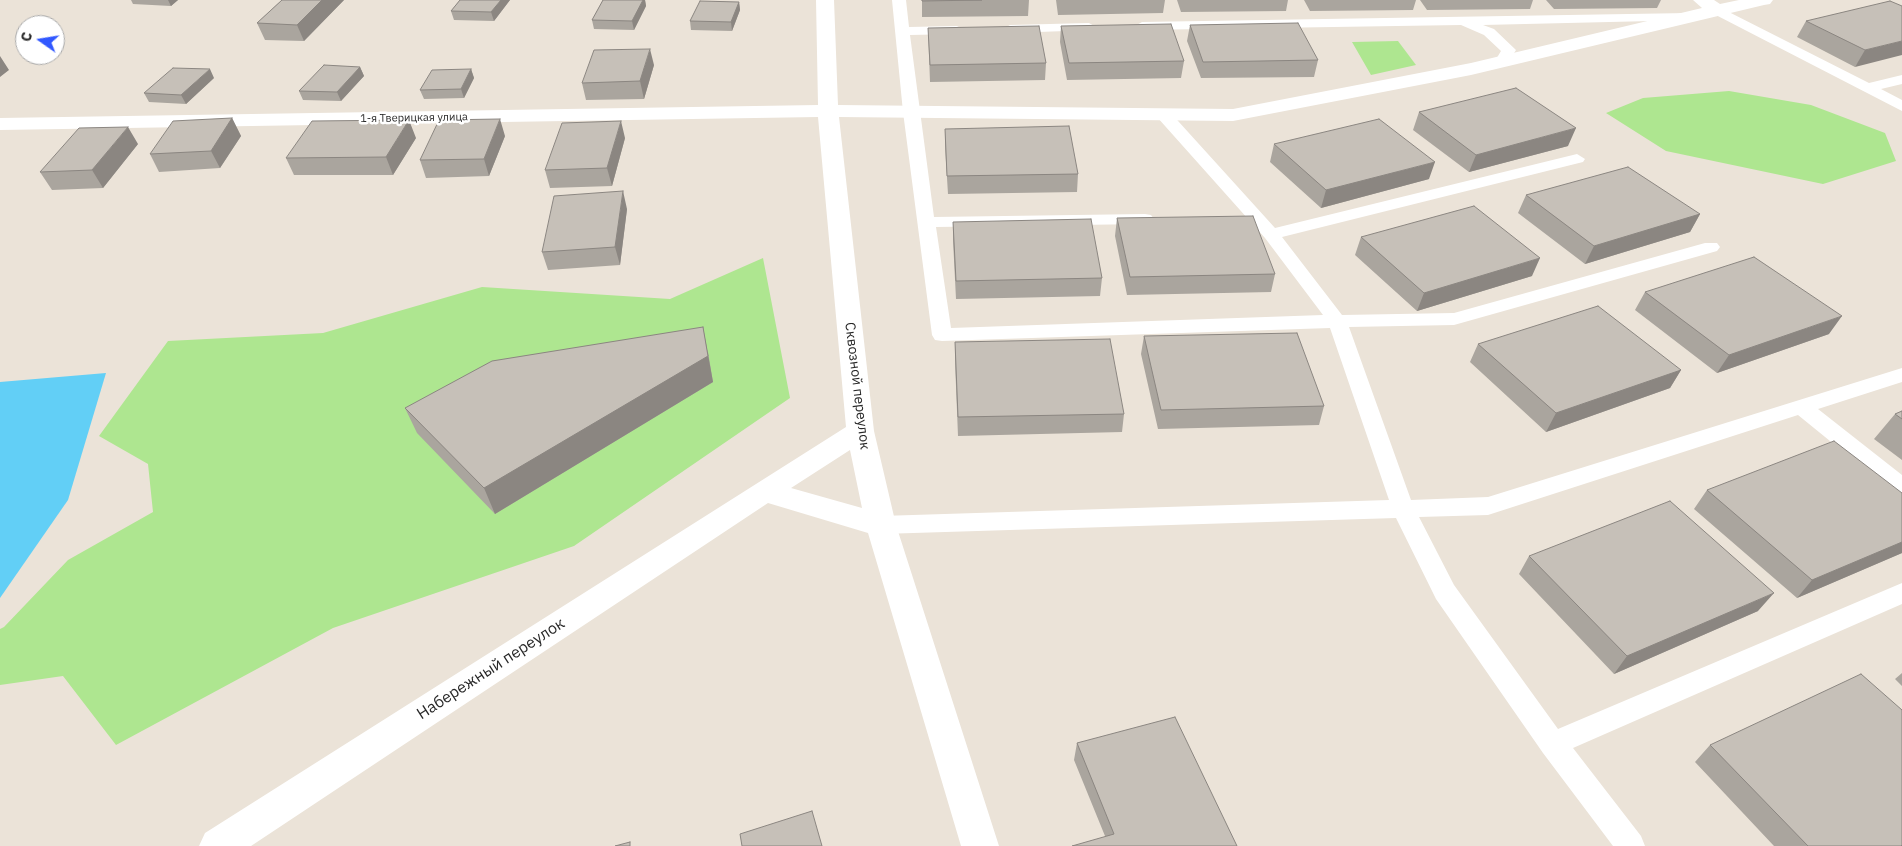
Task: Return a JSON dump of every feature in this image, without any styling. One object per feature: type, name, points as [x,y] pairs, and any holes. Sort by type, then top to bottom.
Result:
[{"type":"street","name":"Сквозной переулок","points":[[825,0],[828,111],[860,431],[881,525],[980,846]]},
{"type":"street","name":"1-я Тверицкая улица","points":[[0,124],[828,111],[1233,115],[1502,62],[1689,17],[1710,5],[1764,0]]},
{"type":"street","name":"Набережный переулок","points":[[223,844],[764,491],[860,431]]},
{"type":"street","points":[[764,491],[881,525]]},
{"type":"lane","points":[[899,0],[911,112],[942,335],[1337,321],[1454,319],[1711,247]]},
{"type":"lane","points":[[1710,5],[1902,106]]},
{"type":"lane","points":[[1130,26],[1689,17]]},
{"type":"lane","points":[[1458,20],[1489,32],[1509,50],[1502,62]]},
{"type":"lane","points":[[991,29],[1101,27]]},
{"type":"lane","points":[[902,31],[972,30]]},
{"type":"lane","points":[[1866,88],[1902,79]]},
{"type":"lane","points":[[1164,114],[1271,234],[1337,321],[1403,508],[1445,592],[1552,744],[1631,846]]},
{"type":"lane","points":[[1271,234],[1576,159]]},
{"type":"lane","points":[[1235,217],[1255,217]]},
{"type":"lane","points":[[926,222],[1166,218]]},
{"type":"lane","points":[[881,525],[1488,506],[1902,375]]},
{"type":"lane","points":[[1802,407],[1902,487]]},
{"type":"lane","points":[[1552,744],[1902,593]]},
{"type":"green space","points":[[1398,41],[1416,65],[1371,75],[1352,42]]},
{"type":"green space","points":[[1729,91],[1811,105],[1885,133],[1896,161],[1823,184],[1666,151],[1606,113],[1643,98]]},
{"type":"green space","points":[[763,258],[790,398],[574,546],[333,628],[116,745],[63,676],[0,685],[0,629],[68,560],[153,512],[148,464],[99,436],[168,341],[323,333],[482,287],[670,299]]},
{"type":"water","points":[[106,373],[68,500],[0,598],[0,382]]},
{"type":"building","points":[[282,0],[322,0],[297,25],[257,23]]},
{"type":"building","points":[[460,0],[501,0],[491,12],[451,11]]},
{"type":"building","points":[[603,0],[643,0],[632,21],[592,20]]},
{"type":"building","points":[[922,0],[982,0],[922,1]]},
{"type":"building","points":[[700,1],[739,2],[731,22],[690,21]]},
{"type":"building","points":[[1890,1],[1902,6],[1902,41],[1865,50],[1806,21]]},
{"type":"building","points":[[1298,23],[1318,60],[1203,62],[1190,25]]},
{"type":"building","points":[[1171,24],[1184,61],[1069,63],[1061,26]]},
{"type":"building","points":[[1039,26],[1046,63],[930,65],[928,28]]},
{"type":"building","points":[[650,49],[640,81],[582,83],[594,50]]},
{"type":"building","points":[[324,65],[360,67],[337,92],[299,91]]},
{"type":"building","points":[[173,68],[210,69],[181,95],[144,93]]},
{"type":"building","points":[[471,69],[461,89],[420,90],[432,70]]},
{"type":"building","points":[[1516,88],[1576,128],[1476,155],[1419,112]]},
{"type":"building","points":[[232,118],[211,151],[150,154],[173,121]]},
{"type":"building","points":[[500,119],[484,159],[420,160],[439,120]]},
{"type":"building","points":[[1379,119],[1435,162],[1326,190],[1274,144]]},
{"type":"building","points":[[409,120],[386,157],[286,158],[312,121]]},
{"type":"building","points":[[621,121],[607,168],[545,170],[562,123]]},
{"type":"building","points":[[1069,126],[1078,174],[947,176],[945,129]]},
{"type":"building","points":[[128,127],[92,170],[40,172],[79,128]]},
{"type":"building","points":[[1628,167],[1700,214],[1594,246],[1526,195]]},
{"type":"building","points":[[623,191],[615,247],[542,252],[554,196]]},
{"type":"building","points":[[1474,206],[1540,258],[1424,293],[1361,237]]},
{"type":"building","points":[[1253,216],[1275,274],[1130,277],[1117,218]]},
{"type":"building","points":[[1091,219],[1102,278],[956,281],[953,222]]},
{"type":"building","points":[[1754,257],[1842,316],[1729,355],[1645,292]]},
{"type":"building","points":[[1598,306],[1681,370],[1556,413],[1478,344]]},
{"type":"building","points":[[703,327],[708,356],[484,488],[405,408],[492,361]]},
{"type":"building","points":[[1297,333],[1324,406],[1161,410],[1144,336]]},
{"type":"building","points":[[1110,339],[1124,414],[958,417],[955,342]]},
{"type":"building","points":[[1902,411],[1902,419],[1895,414]]},
{"type":"building","points":[[1834,441],[1902,493],[1902,542],[1812,580],[1707,490]]},
{"type":"building","points":[[1670,501],[1774,593],[1627,656],[1529,556]]},
{"type":"building","points":[[1861,674],[1902,710],[1902,845],[1808,846],[1710,745]]},
{"type":"building","points":[[1175,717],[1237,846],[1072,846],[1114,834],[1077,743]]},
{"type":"building","points":[[812,811],[822,846],[742,846],[740,834]]},
{"type":"building","points":[[630,842],[630,846],[615,846]]}]
